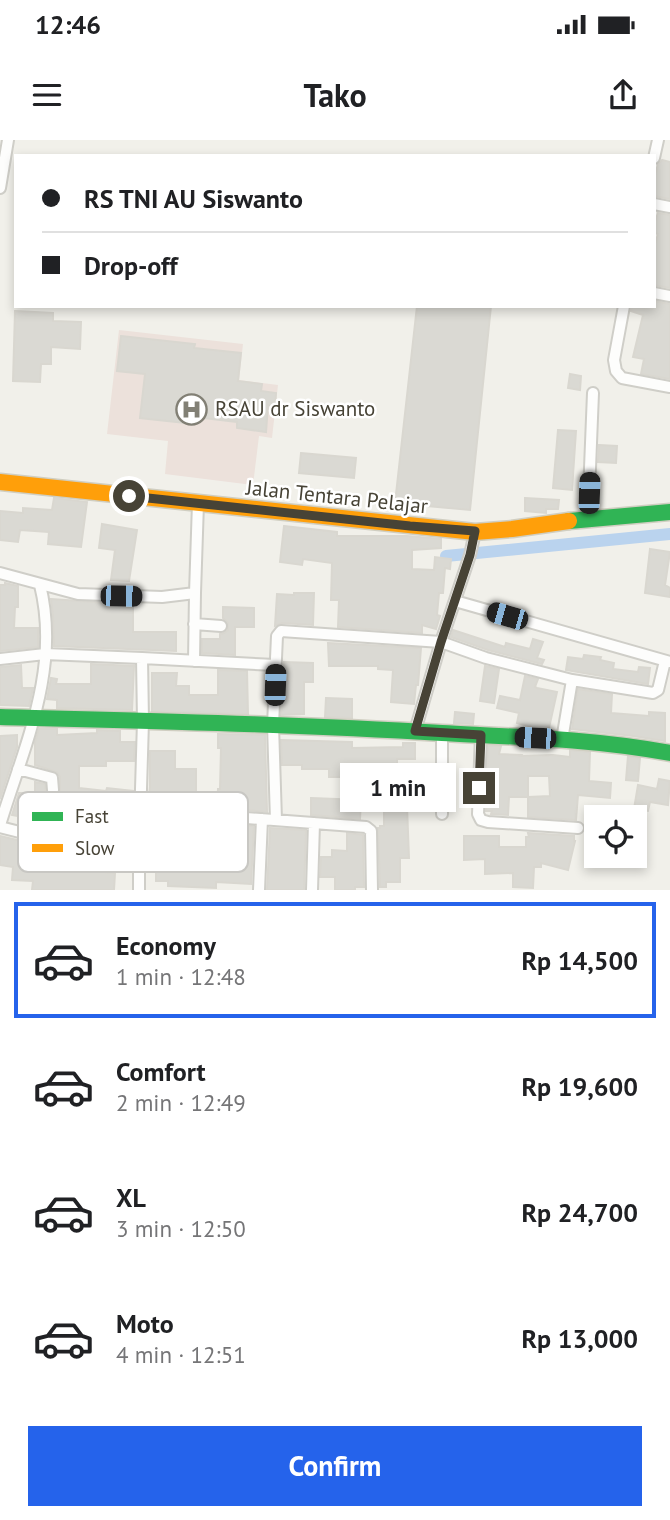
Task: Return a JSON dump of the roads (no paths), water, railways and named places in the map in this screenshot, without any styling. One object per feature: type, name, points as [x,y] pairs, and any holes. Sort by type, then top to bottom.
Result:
[{"type":"street","points":[[0,188],[8,140]]},
{"type":"street","points":[[624,308],[614,360],[617,374],[622,378],[670,387]]},
{"type":"street","points":[[588,518],[593,394]]},
{"type":"street","name":"Jalan Tentara Pelajar","points":[[0,482],[410,526],[472,545],[512,528],[588,518],[670,512]]},
{"type":"street","points":[[194,661],[198,503]]},
{"type":"street","points":[[415,731],[472,545]]},
{"type":"street","points":[[0,573],[43,596],[78,594],[162,597],[195,593]]},
{"type":"street","points":[[18,824],[1,819],[40,699],[47,627],[43,596]]},
{"type":"street","points":[[276,820],[274,725],[275,665],[279,632],[441,642],[486,658],[572,680],[653,693],[658,690],[668,661],[454,601]]},
{"type":"street","points":[[194,624],[220,626]]},
{"type":"street","points":[[0,659],[45,654],[275,665]]},
{"type":"street","points":[[141,792],[142,658]]},
{"type":"street","points":[[562,740],[572,680]]},
{"type":"street","points":[[0,717],[415,731],[632,746],[670,753]]},
{"type":"street","points":[[442,733],[442,814]]},
{"type":"street","points":[[481,735],[478,814],[481,820],[578,828]]},
{"type":"street","points":[[18,769],[52,778],[53,790]]},
{"type":"street","points":[[248,817],[366,827],[369,829],[372,890]]},
{"type":"street","points":[[258,890],[262,818]]},
{"type":"street","points":[[313,890],[314,823]]},
{"type":"street","points":[[139,872],[139,890]]},
{"type":"waterway","points":[[446,556],[670,534]]},
{"type":"place","name":"RSAU dr Siswanto","points":[[192,409]]}]
